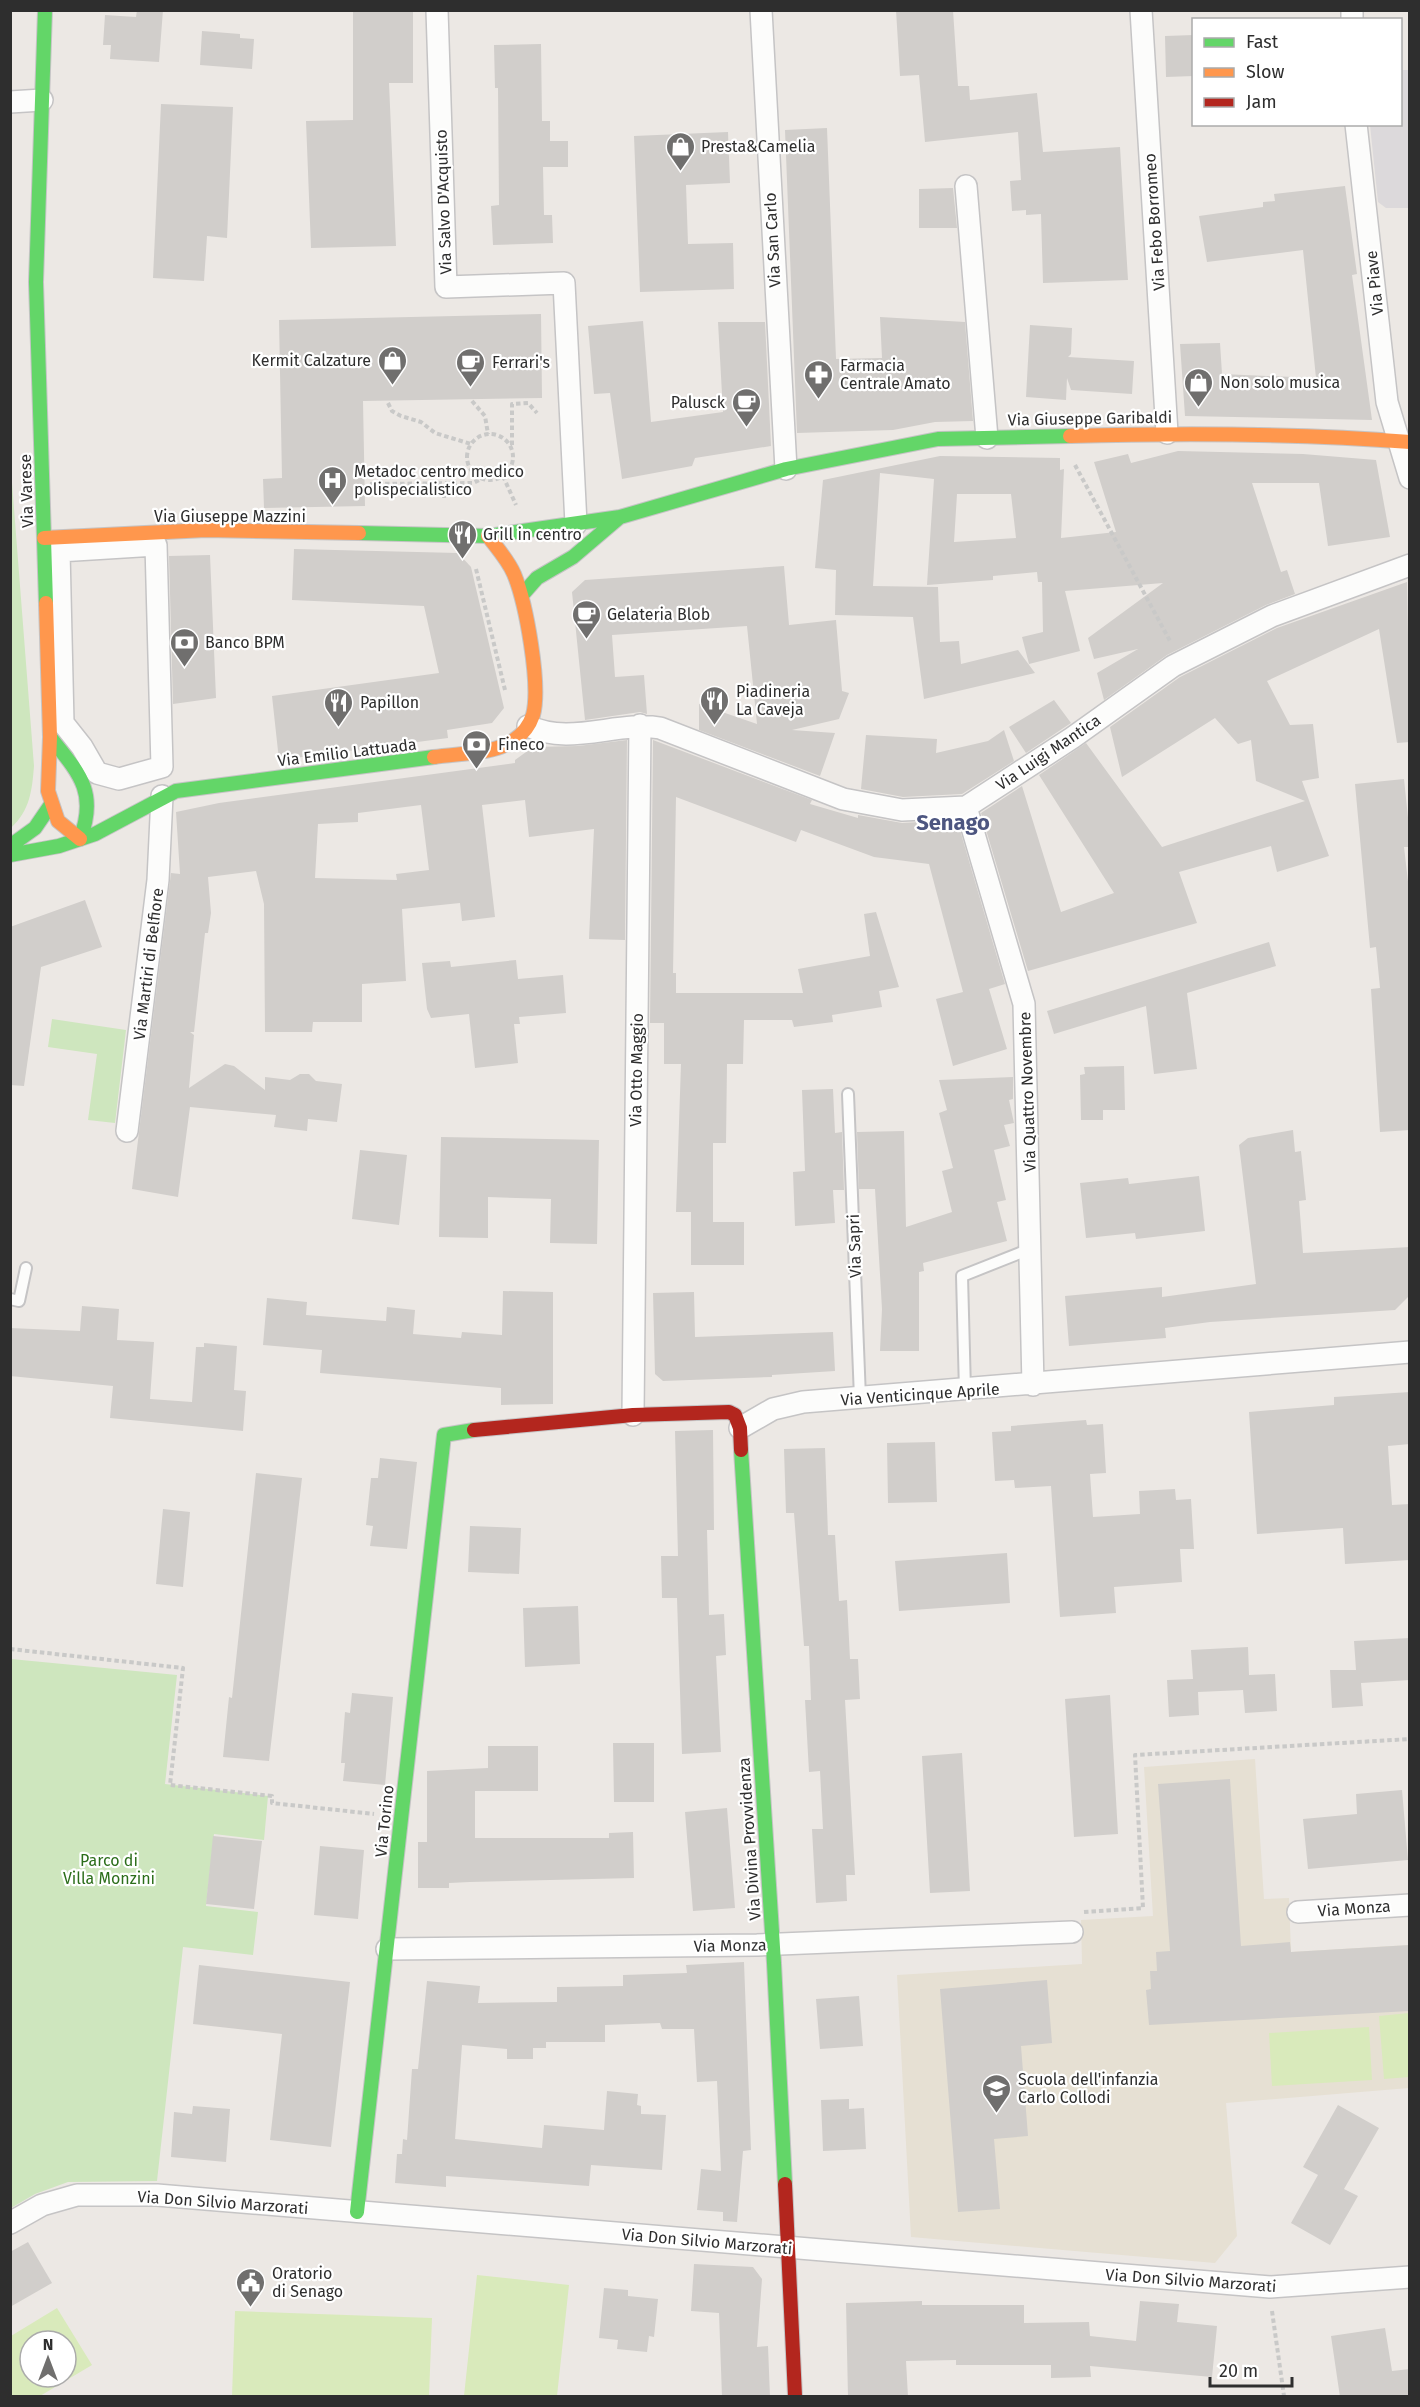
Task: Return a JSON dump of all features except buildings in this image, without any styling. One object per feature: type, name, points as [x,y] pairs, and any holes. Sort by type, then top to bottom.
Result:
[{"type":"street","name":"Via Varese","points":[[45,10],[36,282],[51,737],[48,774],[50,806]]},
{"type":"street","name":"Via Salvo D'Acquisto","points":[[437,10],[446,287],[564,283],[576,524]]},
{"type":"street","name":"Via San Carlo","points":[[761,10],[786,469]]},
{"type":"street","name":"Via Febo Borromeo","points":[[1141,10],[1167,433]]},
{"type":"street","points":[[10,102],[42,100]]},
{"type":"street","name":"Via Piave","points":[[1356,126],[1387,402],[1404,441],[1410,478]]},
{"type":"street","points":[[966,186],[987,438]]},
{"type":"street","name":"Via Giuseppe Garibaldi","points":[[620,517],[786,469],[938,439],[1167,433],[1404,441]]},
{"type":"street","points":[[522,595],[532,580],[547,569],[573,557],[620,517]]},
{"type":"street","name":"Via Giuseppe Mazzini","points":[[44,538],[78,534],[206,530],[488,536],[620,517]]},
{"type":"street","points":[[573,557],[576,524]]},
{"type":"street","points":[[488,536],[506,559],[522,595],[536,689],[536,700],[528,726],[539,731],[564,734],[640,725],[660,728],[852,802],[902,810],[966,807]]},
{"type":"street","points":[[156,544],[161,706],[162,766],[119,779],[97,773],[82,747],[63,723],[59,551],[156,544]]},
{"type":"street","name":"Via Luigi Mantica","points":[[966,807],[1181,662],[1272,616],[1410,565]]},
{"type":"street","name":"Via Otto Maggio","points":[[633,1415],[640,725]]},
{"type":"street","name":"Via Emilio Lattuada","points":[[10,855],[43,850],[104,830],[162,796],[176,791],[500,748],[520,738],[528,726]]},
{"type":"street","points":[[10,846],[34,828],[50,806],[59,822],[80,839],[89,812],[85,788],[70,762],[51,737]]},
{"type":"street","name":"Via Martiri di Belfiore","points":[[126,1131],[158,880],[162,796]]},
{"type":"street","name":"Via Quattro Novembre","points":[[966,807],[1024,1004],[1033,1385]]},
{"type":"street","name":"Via Venticinque Aprile","points":[[740,1428],[773,1409],[804,1402],[964,1391],[1410,1352]]},
{"type":"street","points":[[633,1415],[723,1411],[735,1415],[740,1428]]},
{"type":"street","name":"Via Torino","points":[[357,2212],[445,1433],[633,1415]]},
{"type":"street","name":"Via Divina Provvidenza","points":[[740,1428],[772,1945],[795,2397]]},
{"type":"street","name":"Via Monza","points":[[1298,1912],[1410,1905]]},
{"type":"street","name":"Via Monza","points":[[387,1949],[772,1945],[1072,1932]]},
{"type":"street","name":"Via Don Silvio Marzorati","points":[[10,2223],[42,2205],[77,2195],[157,2195],[1270,2287],[1410,2277]]},
{"type":"lane","name":"Via Sapri","points":[[848,1094],[860,1398]]},
{"type":"lane","points":[[964,1391],[962,1276],[1030,1249]]},
{"type":"lane","points":[[10,1299],[20,1301],[26,1268]]},
{"type":"path","points":[[472,401],[485,416],[488,434]]},
{"type":"path","points":[[388,403],[392,411],[421,422],[435,433],[471,444]]},
{"type":"path","points":[[512,446],[505,438],[488,434],[477,437],[471,444],[467,461],[470,469],[482,478],[490,480],[502,476],[512,465],[512,446],[512,404],[528,403],[537,414]]},
{"type":"path","points":[[1060,436],[1181,662]]},
{"type":"path","points":[[502,476],[516,502],[516,509]]},
{"type":"path","points":[[370,484],[473,483],[482,478]]},
{"type":"path","points":[[444,483],[444,498]]},
{"type":"path","points":[[475,566],[506,697]]},
{"type":"path","points":[[10,1649],[183,1668],[170,1785],[272,1796],[272,1803],[401,1817]]},
{"type":"path","points":[[1072,1932],[1072,1912],[1143,1908],[1135,1755],[1410,1739]]},
{"type":"path","points":[[1270,2287],[1284,2397]]},
{"type":"shaded area","points":[[1402,70],[1409,70],[1409,208],[1386,208],[1378,202],[1370,126],[1402,126]]},
{"type":"shaded area","points":[[1255,1759],[1264,1899],[1289,1898],[1291,1952],[1409,1945],[1409,2088],[1226,2103],[1237,2236],[1215,2263],[911,2237],[897,1975],[1082,1964],[1081,1920],[1153,1916],[1144,1767]]},
{"type":"green space","points":[[10,457],[34,766],[29,800],[11,828]]},
{"type":"green space","points":[[52,1019],[126,1030],[115,1123],[88,1120],[97,1054],[48,1047]]},
{"type":"green space","name":"Parco di Villa Monzini","points":[[11,1659],[177,1675],[165,1784],[268,1796],[264,1840],[214,1834],[206,1906],[258,1912],[253,1955],[183,1947],[157,2181],[68,2182],[35,2194],[11,2208]]},
{"type":"green space","points":[[1409,2013],[1409,2077],[1384,2079],[1379,2016]]},
{"type":"green space","points":[[1369,2027],[1372,2080],[1272,2086],[1269,2033]]},
{"type":"green space","points":[[477,2275],[569,2285],[557,2396],[464,2396]]},
{"type":"green space","points":[[57,2308],[70,2329],[22,2329]]},
{"type":"green space","points":[[235,2311],[432,2318],[429,2396],[232,2396]]},
{"type":"green space","points":[[18,2332],[18,2389],[52,2389],[40,2396],[11,2396],[11,2336]]},
{"type":"green space","points":[[78,2342],[92,2365],[78,2373]]},
{"type":"traffic: fast","points":[[45,10],[36,282],[46,603]]},
{"type":"traffic: fast","points":[[359,533],[488,536],[620,517],[786,469],[938,439],[1070,436]]},
{"type":"traffic: fast","points":[[522,595],[537,578],[573,557],[620,517]]},
{"type":"traffic: fast","points":[[50,737],[83,784],[87,808],[80,839]]},
{"type":"traffic: fast","points":[[10,855],[59,846],[95,834],[176,791],[434,757]]},
{"type":"traffic: fast","points":[[10,846],[35,828],[50,806]]},
{"type":"traffic: fast","points":[[357,2212],[444,1435],[474,1430]]},
{"type":"traffic: fast","points":[[741,1450],[774,1963],[785,2184]]},
{"type":"traffic: slow","points":[[1070,436],[1240,434],[1410,442]]},
{"type":"traffic: slow","points":[[44,538],[206,530],[359,533]]},
{"type":"traffic: slow","points":[[434,757],[475,753],[506,745],[523,732],[533,715],[534,665],[519,587],[512,569],[488,536]]},
{"type":"traffic: slow","points":[[46,603],[50,737],[48,791],[58,821],[80,839]]},
{"type":"traffic: jam","points":[[474,1430],[633,1415],[729,1412],[735,1415],[740,1428],[741,1450]]},
{"type":"traffic: jam","points":[[785,2184],[795,2396]]},
{"type":"place","name":"Presta&Camelia","points":[[680,172]]},
{"type":"place","name":"Kermit Calzature","points":[[392,386]]},
{"type":"place","name":"Ferrari's","points":[[471,388]]},
{"type":"place","name":"Farmacia Centrale Amato","points":[[819,400]]},
{"type":"place","name":"Non solo musica","points":[[1199,408]]},
{"type":"place","name":"Palusck","points":[[746,428]]},
{"type":"place","name":"Metadoc centro medico polispecialistico","points":[[333,506]]},
{"type":"place","name":"Grill in centro","points":[[462,560]]},
{"type":"place","name":"Gelateria Blob","points":[[586,640]]},
{"type":"place","name":"Banco BPM","points":[[184,668]]},
{"type":"place","name":"Piadineria La Caveja","points":[[715,726]]},
{"type":"place","name":"Papillon","points":[[339,728]]},
{"type":"place","name":"Fineco","points":[[477,770]]},
{"type":"place","name":"Scuola dell'infanzia Carlo Collodi","points":[[997,2114]]},
{"type":"place","name":"Oratorio di Senago","points":[[251,2308]]},
{"type":"district","name":"Senago","points":[[953,822]]}]
